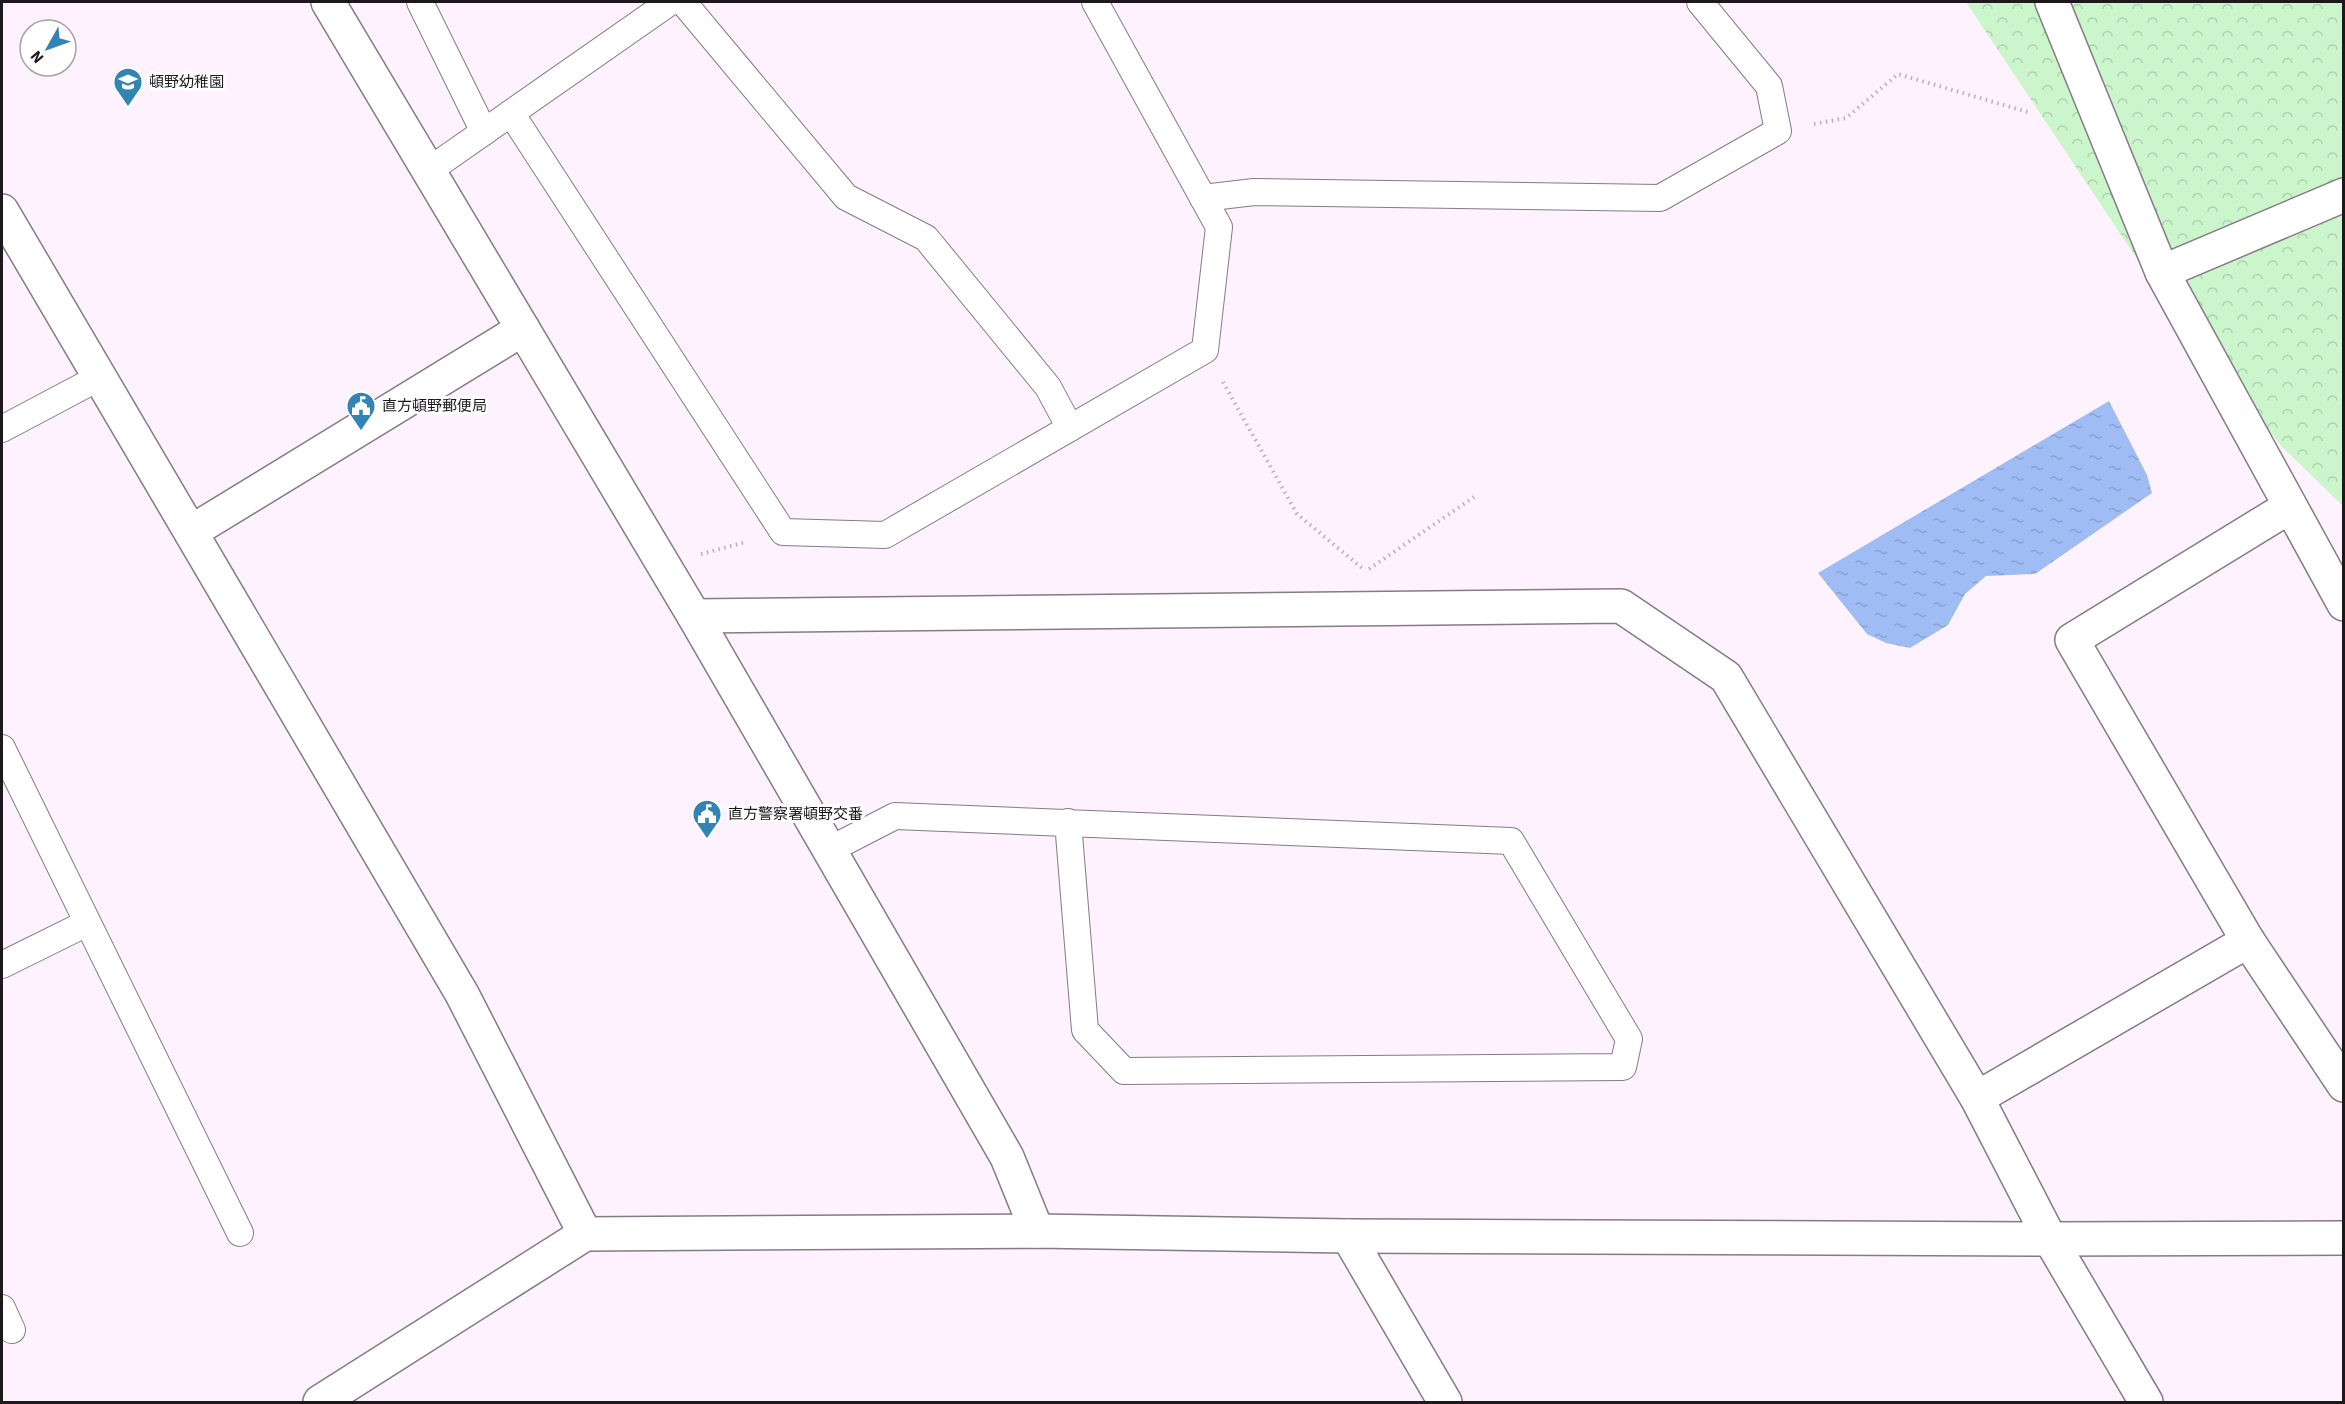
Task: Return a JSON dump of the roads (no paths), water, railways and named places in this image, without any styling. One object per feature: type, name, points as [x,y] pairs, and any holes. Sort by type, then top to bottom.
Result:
[{"type":"street","points":[[328,2],[694,616],[1007,1157],[1037,1231]]},
{"type":"street","points":[[2052,2],[2162,272],[2343,604]]},
{"type":"street","points":[[2162,272],[2343,195]]},
{"type":"street","points":[[2,211],[462,994],[585,1234]]},
{"type":"street","points":[[191,532],[523,329]]},
{"type":"street","points":[[2289,507],[2072,640],[2248,941],[2343,1085]]},
{"type":"street","points":[[694,616],[1621,606],[1726,677],[1977,1098],[2050,1239],[2146,1402]]},
{"type":"street","points":[[1977,1098],[2248,941]]},
{"type":"street","points":[[320,1402],[585,1234],[1037,1231],[1348,1236],[2343,1238]]},
{"type":"street","points":[[1348,1236],[1445,1402]]},
{"type":"lane","points":[[420,2],[484,132]]},
{"type":"lane","points":[[428,171],[670,2]]},
{"type":"lane","points":[[682,2],[846,197],[926,238],[1048,387],[1070,428]]},
{"type":"lane","points":[[511,113],[783,532],[885,536],[1205,350],[1219,227],[1095,2]]},
{"type":"lane","points":[[1203,198],[1254,192],[1660,198],[1778,131],[1769,86],[1700,2]]},
{"type":"lane","points":[[2,429],[100,377]]},
{"type":"lane","points":[[2,748],[240,1233]]},
{"type":"lane","points":[[829,850],[895,816],[1068,822],[1511,841],[1629,1039],[1623,1067],[1124,1071],[1085,1030],[1068,822]]},
{"type":"lane","points":[[2,965],[87,924]]},
{"type":"water","points":[[2109,401],[2147,475],[2152,493],[2035,574],[1986,576],[1965,594],[1948,625],[1910,648],[1886,643],[1867,634],[1818,573]]},
{"type":"place","name":"頓野幼稚園","points":[[128,108]]},
{"type":"place","name":"直方頓野郵便局","points":[[361,432]]},
{"type":"place","name":"直方警察署頓野交番","points":[[707,840]]}]
